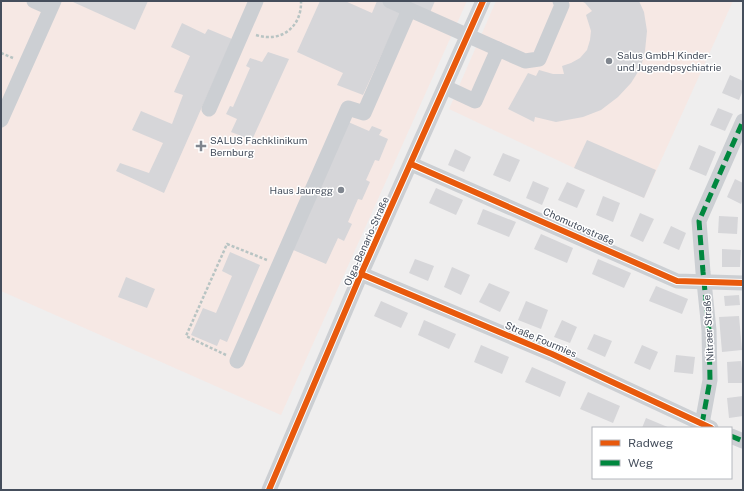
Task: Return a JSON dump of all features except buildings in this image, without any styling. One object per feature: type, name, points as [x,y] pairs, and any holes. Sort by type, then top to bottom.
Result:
[{"type":"street","points":[[1,120],[52,5],[34,1]]},
{"type":"street","points":[[209,109],[256,1]]},
{"type":"street","points":[[390,1],[525,61],[539,59],[562,5],[560,1]]},
{"type":"street","name":"Olga-Benario-Straße","points":[[269,490],[362,274],[483,1]]},
{"type":"street","points":[[237,360],[348,108],[364,113],[409,10]]},
{"type":"street","points":[[445,87],[475,101],[498,50]]},
{"type":"street","name":"Nitraer Straße","points":[[706,426],[710,380],[709,330],[699,221],[743,120]]},
{"type":"street","name":"Chomutovstraße","points":[[411,164],[677,281],[743,283]]},
{"type":"street","name":"Straße Fourmies","points":[[362,274],[552,354],[706,426]]},
{"type":"street","points":[[732,436],[743,441]]},
{"type":"path","points":[[244,29],[262,36],[271,37],[282,34],[297,22],[300,15],[301,1]]},
{"type":"path","points":[[237,360],[186,336],[227,244],[279,266]]},
{"type":"shaded area","name":"SALUS Fachklinikum Bernburg","points":[[1,1],[467,1],[281,415],[1,291]]},
{"type":"shaded area","points":[[496,1],[733,1],[644,198],[574,168],[449,109]]},
{"type":"marked path","points":[[702,424],[710,380],[709,330],[699,221],[743,121]]},
{"type":"marked path","points":[[732,436],[743,441]]},
{"type":"cycle path","points":[[269,490],[361,274],[483,1]]},
{"type":"cycle path","points":[[411,164],[677,281],[743,283]]},
{"type":"cycle path","points":[[361,274],[552,354],[709,427]]},
{"type":"place","name":"Salus GmbH Kinder- und Jugendpsychiatrie","points":[[609,61]]},
{"type":"place","name":"SALUS Fachklinikum Bernburg","points":[[201,146]]},
{"type":"place","name":"Haus Jauregg","points":[[341,190]]}]
